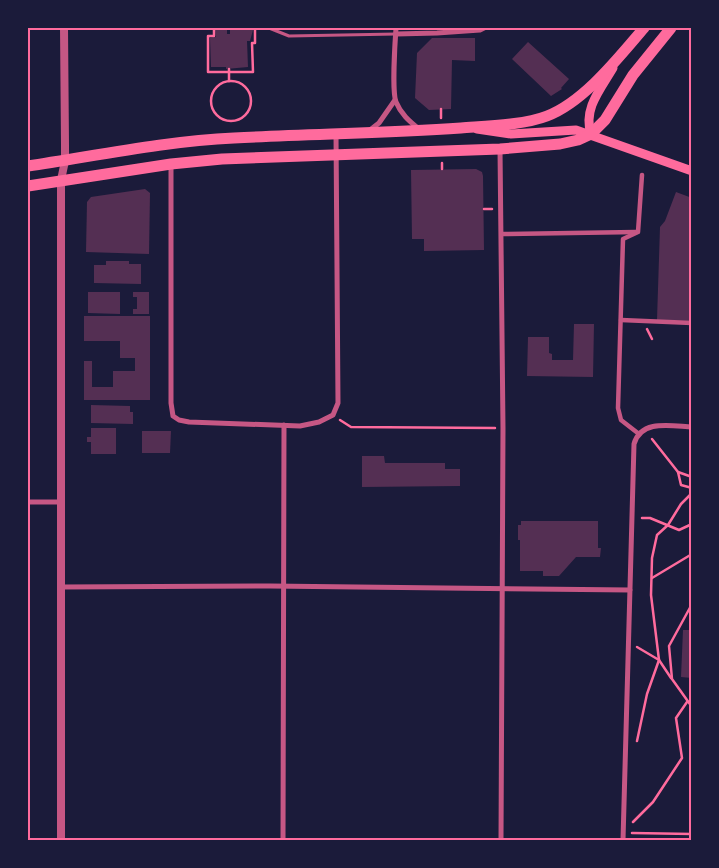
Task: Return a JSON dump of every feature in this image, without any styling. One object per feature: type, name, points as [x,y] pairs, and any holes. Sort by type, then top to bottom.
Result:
[{"type":"highway","points":[[28,166],[166,145],[231,138],[421,131],[532,121],[546,117],[566,107],[580,96],[618,58],[644,28]]},
{"type":"highway","points":[[28,186],[171,164],[222,159],[500,149],[560,144],[578,140],[591,134],[610,114],[633,75],[671,28]]},
{"type":"main road","points":[[591,134],[588,117],[591,106],[618,58]]},
{"type":"main road","points":[[470,127],[488,132],[512,134],[569,130],[591,134],[692,171]]},
{"type":"street","points":[[61,840],[61,180],[64,161],[64,28]]},
{"type":"street","points":[[421,131],[400,111],[395,100],[396,31],[437,33],[480,30],[484,28]]},
{"type":"street","points":[[366,133],[379,123],[395,100]]},
{"type":"street","points":[[171,164],[171,389],[173,416],[189,422],[300,426],[319,422],[333,415],[338,403],[336,134]]},
{"type":"street","points":[[500,149],[503,428],[501,840]]},
{"type":"street","points":[[638,232],[642,174]]},
{"type":"street","points":[[502,234],[638,232]]},
{"type":"street","points":[[638,232],[623,239],[618,408],[621,420],[639,434]]},
{"type":"street","points":[[621,320],[692,323]]},
{"type":"street","points":[[283,840],[284,425]]},
{"type":"street","points":[[623,840],[634,444],[643,429],[651,426],[692,427]]},
{"type":"street","points":[[28,502],[62,502]]},
{"type":"street","points":[[62,588],[284,586],[630,590]]},
{"type":"lane","points":[[269,28],[289,36],[396,31]]},
{"type":"path","points":[[214,28],[214,36],[208,36],[208,72],[229,70],[253,72],[252,44],[255,43],[255,28]]},
{"type":"path","points":[[229,70],[229,81]]},
{"type":"path","points":[[229,81],[242,84],[250,94],[251,100],[250,107],[242,117],[231,121],[217,116],[211,104],[214,91],[223,83],[229,81]]},
{"type":"path","points":[[649,333],[652,339]]},
{"type":"path","points":[[333,415],[351,427],[503,428]]},
{"type":"path","points":[[652,439],[678,472],[681,485],[692,488]]},
{"type":"path","points":[[678,472],[692,477]]},
{"type":"path","points":[[636,748],[648,694],[659,660],[651,595],[652,558],[657,535],[668,525],[681,504],[692,493]]},
{"type":"path","points":[[633,518],[650,518],[679,530],[692,524]]},
{"type":"path","points":[[652,578],[692,554]]},
{"type":"path","points":[[672,679],[669,646],[692,604]]},
{"type":"path","points":[[627,642],[659,660],[692,707]]},
{"type":"path","points":[[633,822],[653,802],[682,758],[676,718],[687,702]]},
{"type":"path","points":[[633,833],[634,812]]},
{"type":"path","points":[[623,833],[692,834]]},
{"type":"building","points":[[215,28],[227,28],[227,34],[230,34],[230,28],[250,28],[253,30],[250,41],[247,41],[248,67],[226,69],[226,67],[211,67],[210,38],[216,37]]},
{"type":"building","points":[[432,38],[475,38],[475,61],[452,60],[451,109],[429,110],[415,98],[417,53]]},
{"type":"building","points":[[528,42],[569,79],[562,89],[551,96],[512,59]]},
{"type":"building","points":[[476,169],[482,172],[483,176],[484,250],[424,251],[424,239],[412,239],[411,170]]},
{"type":"building","points":[[145,189],[150,193],[149,254],[86,252],[87,202],[91,197]]},
{"type":"building","points":[[676,192],[692,198],[692,321],[657,320],[660,227],[665,221]]},
{"type":"building","points":[[106,261],[129,261],[129,264],[141,264],[141,284],[94,283],[94,265],[106,265]]},
{"type":"building","points":[[88,292],[120,292],[120,314],[88,313]]},
{"type":"building","points":[[133,292],[149,292],[149,314],[133,314],[133,309],[137,309],[137,297],[133,297]]},
{"type":"building","points":[[84,316],[150,316],[150,400],[84,400],[84,361],[92,361],[92,387],[113,387],[113,371],[135,371],[135,358],[120,358],[120,341],[84,341]]},
{"type":"building","points":[[574,324],[594,324],[593,377],[527,376],[528,337],[549,337],[549,353],[552,354],[552,360],[573,360]]},
{"type":"building","points":[[91,405],[130,406],[130,412],[133,412],[133,424],[91,423]]},
{"type":"building","points":[[91,428],[116,428],[116,454],[91,454],[91,442],[87,442],[87,437],[91,437]]},
{"type":"building","points":[[142,431],[171,431],[170,453],[142,453]]},
{"type":"building","points":[[362,456],[384,456],[385,463],[445,463],[445,469],[460,469],[460,486],[362,487]]},
{"type":"building","points":[[521,521],[598,521],[600,557],[576,557],[559,576],[543,576],[543,571],[520,571],[518,525],[521,525]]},
{"type":"building","points":[[683,630],[692,630],[692,678],[681,677]]}]
